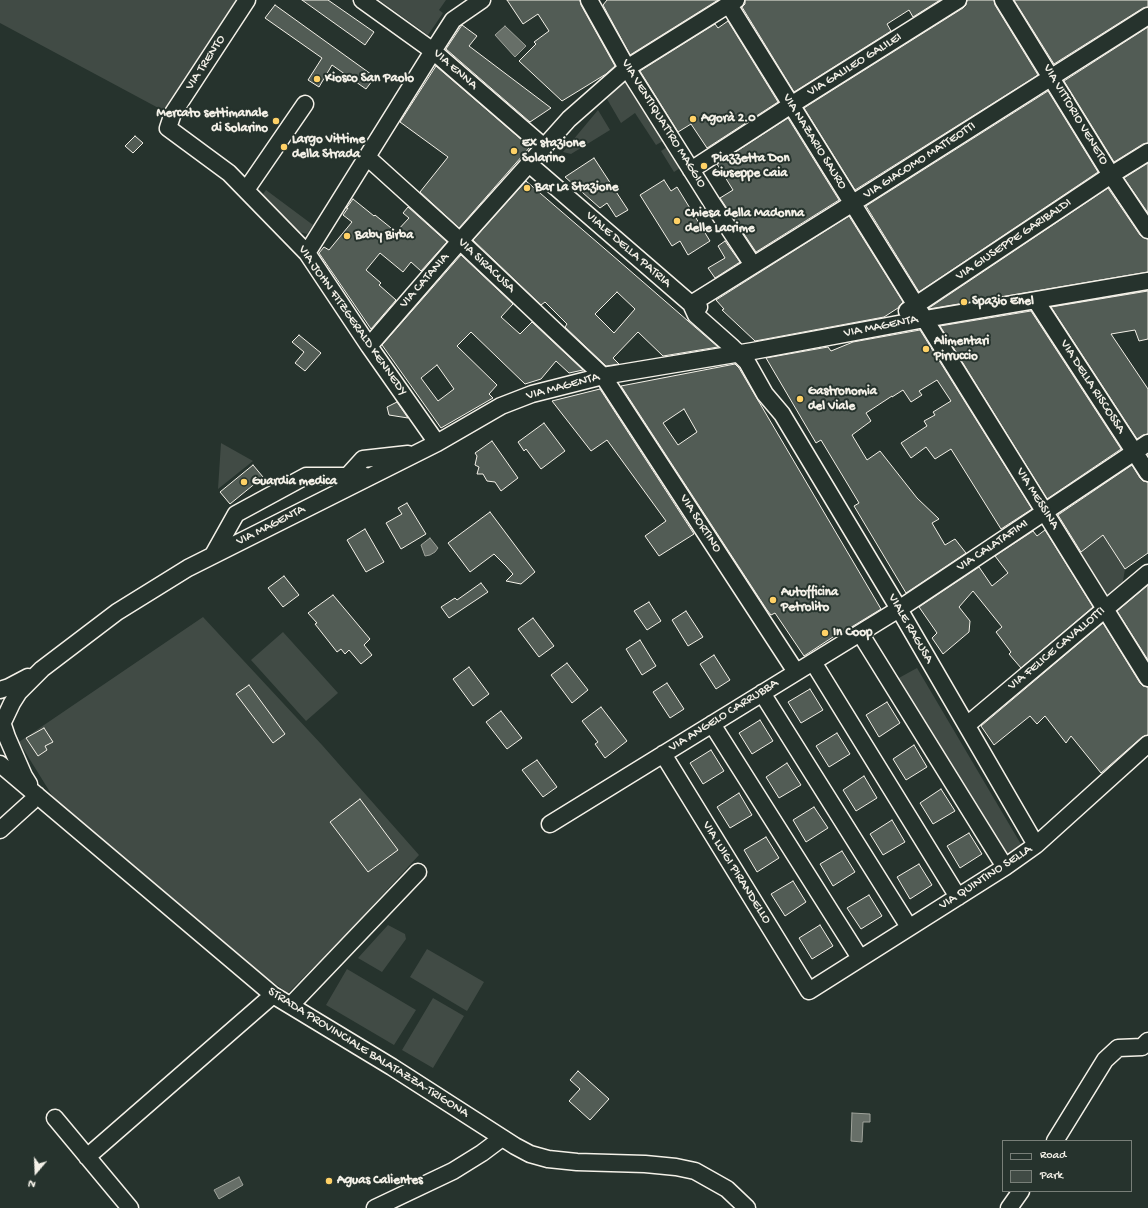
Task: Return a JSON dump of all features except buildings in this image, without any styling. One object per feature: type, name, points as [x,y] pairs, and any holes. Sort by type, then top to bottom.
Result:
[{"type":"street","name":"VIA TRENTO","points":[[168,128],[173,113],[247,0]]},
{"type":"street","name":"VIA ENNA","points":[[362,0],[433,51],[544,147]]},
{"type":"street","points":[[307,253],[453,20],[482,0]]},
{"type":"street","name":"VIA VENTIQUATTRO MAGGIO","points":[[589,0],[627,68],[754,266]]},
{"type":"street","name":"VIA GALILEO GALILEI","points":[[691,170],[958,0]]},
{"type":"street","name":"VIA VITTORIO VENETO","points":[[1003,0],[1052,77],[1111,175],[1148,230]]},
{"type":"street","name":"VIA CATANIA","points":[[369,346],[569,119],[627,68],[732,2]]},
{"type":"street","name":"VIA NAZARIO SAURO","points":[[732,2],[791,105],[925,319]]},
{"type":"street","name":"VIA GIACOMO MATTEOTTI","points":[[691,304],[754,266],[1148,16]]},
{"type":"street","points":[[246,190],[305,104]]},
{"type":"street","name":"VIA JOHN FITZGERALD KENNEDY","points":[[168,128],[229,172],[307,253],[369,346],[437,443]]},
{"type":"street","name":"VIA GIUSEPPE GARIBALDI","points":[[879,328],[917,305],[1111,175],[1148,152]]},
{"type":"street","name":"VIA SIRACUSA","points":[[367,157],[460,241],[603,376]]},
{"type":"street","name":"VIALE DELLA PATRIA","points":[[529,164],[691,304],[696,315],[745,352]]},
{"type":"street","name":"VIA MAGENTA","points":[[42,669],[117,612],[188,568],[437,443],[501,406],[532,394],[603,376],[1148,281]]},
{"type":"street","name":"VIA DELLA RISCOSSA","points":[[1036,301],[1148,473]]},
{"type":"street","name":"VIA MESSINA","points":[[925,319],[1148,678]]},
{"type":"street","name":"VIALE RAGUSA","points":[[745,352],[746,362],[765,394],[782,414],[899,609],[1036,845]]},
{"type":"street","name":"VIA SORTINO","points":[[603,376],[796,672]]},
{"type":"street","name":"VIA CALATAFIMI","points":[[899,609],[1148,443]]},
{"type":"street","points":[[326,499],[363,459],[396,454],[415,454]]},
{"type":"street","points":[[213,555],[236,514],[306,476],[372,476]]},
{"type":"street","name":"VIA FELICE CAVALLOTTI","points":[[967,726],[1148,573]]},
{"type":"street","name":"VIA ANGELO CARRUBBA","points":[[550,824],[899,609]]},
{"type":"street","points":[[860,633],[1006,866]]},
{"type":"street","points":[[813,662],[958,896]]},
{"type":"street","points":[[0,690],[9,687],[42,669]]},
{"type":"street","points":[[0,830],[37,795],[24,776],[1,725],[12,702],[19,692],[42,669]]},
{"type":"street","points":[[762,693],[909,927]]},
{"type":"street","points":[[712,724],[860,958]]},
{"type":"street","name":"VIA QUINTINO SELLA","points":[[808,991],[1006,866],[1036,845],[1148,744]]},
{"type":"street","name":"VIA LUIGI PIRANDELLO","points":[[663,754],[808,991]]},
{"type":"street","name":"STRADA PROVINCIALE BALATAZZA-TRIGONA","points":[[0,764],[273,994],[392,1067],[502,1138],[530,1154],[548,1159],[577,1162],[652,1165],[676,1167],[695,1171],[727,1189],[747,1208]]},
{"type":"street","points":[[291,1005],[418,872]]},
{"type":"street","points":[[87,1157],[273,994]]},
{"type":"street","points":[[1056,1140],[1105,1060],[1118,1048],[1142,1048],[1148,1041]]},
{"type":"street","points":[[55,1118],[130,1208]]},
{"type":"street","points":[[375,1208],[453,1171],[482,1153],[502,1138]]},
{"type":"street","points":[[1009,1208],[1020,1192]]},
{"type":"green space","points":[[0,0],[236,0],[164,111],[0,23]]},
{"type":"green space","points":[[379,0],[446,0],[439,10],[443,13],[428,35]]},
{"type":"green space","points":[[622,82],[625,82],[663,141],[656,145],[635,113],[621,123],[607,99]]},
{"type":"green space","points":[[598,110],[610,130],[571,154],[563,152]]},
{"type":"green space","points":[[667,147],[680,168],[674,172],[661,151]]},
{"type":"green space","points":[[266,190],[313,225],[307,234],[299,232],[263,194]]},
{"type":"green space","points":[[221,443],[253,461],[218,489]]},
{"type":"green space","points":[[1103,535],[1125,569],[1122,587],[1107,599],[1079,553]]},
{"type":"green space","points":[[203,617],[322,745],[419,855],[352,928],[288,993],[241,959],[58,805],[19,742]]},
{"type":"green space","points":[[283,632],[338,693],[306,721],[251,660]]},
{"type":"green space","points":[[917,668],[1022,846],[1007,855],[897,679]]},
{"type":"green space","points":[[388,925],[405,934],[406,939],[382,972],[358,958]]},
{"type":"green space","points":[[427,949],[484,982],[467,1011],[410,977]]},
{"type":"green space","points":[[347,969],[416,1010],[394,1045],[326,1005]]},
{"type":"green space","points":[[433,998],[464,1016],[433,1068],[402,1050]]},
{"type":"shaded area","points":[[505,26],[526,46],[515,57],[495,35]]},
{"type":"shaded area","points":[[430,538],[438,548],[435,552],[425,556],[421,545]]},
{"type":"shaded area","points":[[852,1113],[870,1114],[870,1122],[863,1122],[862,1142],[851,1141]]},
{"type":"shaded area","points":[[239,1177],[243,1185],[219,1199],[214,1190]]},
{"type":"place","name":"Kiosco San Paolo","points":[[317,79]]},
{"type":"place","name":"Agorà 2.0","points":[[693,119]]},
{"type":"place","name":"Mercato settimanale di Solarino","points":[[276,121]]},
{"type":"place","name":"Largo Vittime della Strada","points":[[284,147]]},
{"type":"place","name":"Ex stazione Solarino","points":[[514,151]]},
{"type":"place","name":"Piazzetta Don Giuseppe Caia","points":[[704,166]]},
{"type":"place","name":"Bar La Stazione","points":[[527,188]]},
{"type":"place","name":"Chiesa della Madonna delle Lacrime","points":[[677,221]]},
{"type":"place","name":"Baby Birba","points":[[347,236]]},
{"type":"place","name":"Spazio Enel","points":[[964,302]]},
{"type":"place","name":"Alimentari Pirruccio","points":[[926,349]]},
{"type":"place","name":"Gastronomia del Viale","points":[[800,399]]},
{"type":"place","name":"Guardia medica","points":[[244,482]]},
{"type":"place","name":"Autofficina Petrolito","points":[[773,600]]},
{"type":"place","name":"In Coop","points":[[825,633]]},
{"type":"place","name":"Aguas Calientes","points":[[329,1181]]}]
